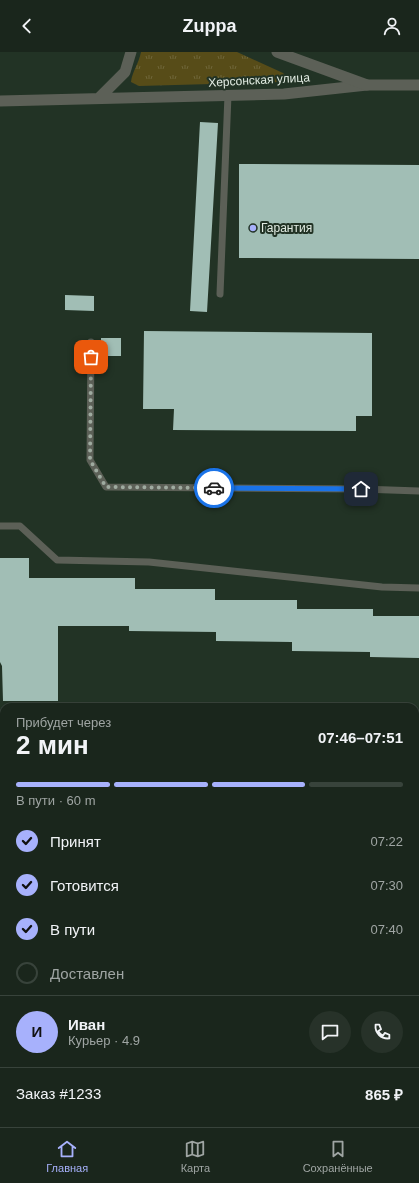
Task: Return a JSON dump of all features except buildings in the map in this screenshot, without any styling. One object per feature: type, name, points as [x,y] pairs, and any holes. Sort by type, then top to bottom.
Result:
[{"type":"street","points":[[100,98],[125,72],[132,52]]},
{"type":"street","points":[[277,52],[367,85]]},
{"type":"street","name":"Херсонская улица","points":[[0,100],[284,94],[367,85],[419,84]]},
{"type":"lane","points":[[220,294],[228,95]]},
{"type":"lane","points":[[91,342],[90,460],[106,487],[419,491]]},
{"type":"lane","points":[[0,526],[20,526],[57,560],[149,562],[382,587],[419,588]]},
{"type":"green space","points":[[141,52],[237,52],[283,73],[286,76],[285,80],[280,82],[139,86],[131,82]]},
{"type":"way so far","points":[[91,357],[90,460],[106,487],[214,488]]},
{"type":"place","name":"Гарантия","points":[[253,228]]},
{"type":"route","points":[[214,488],[361,489]]}]
